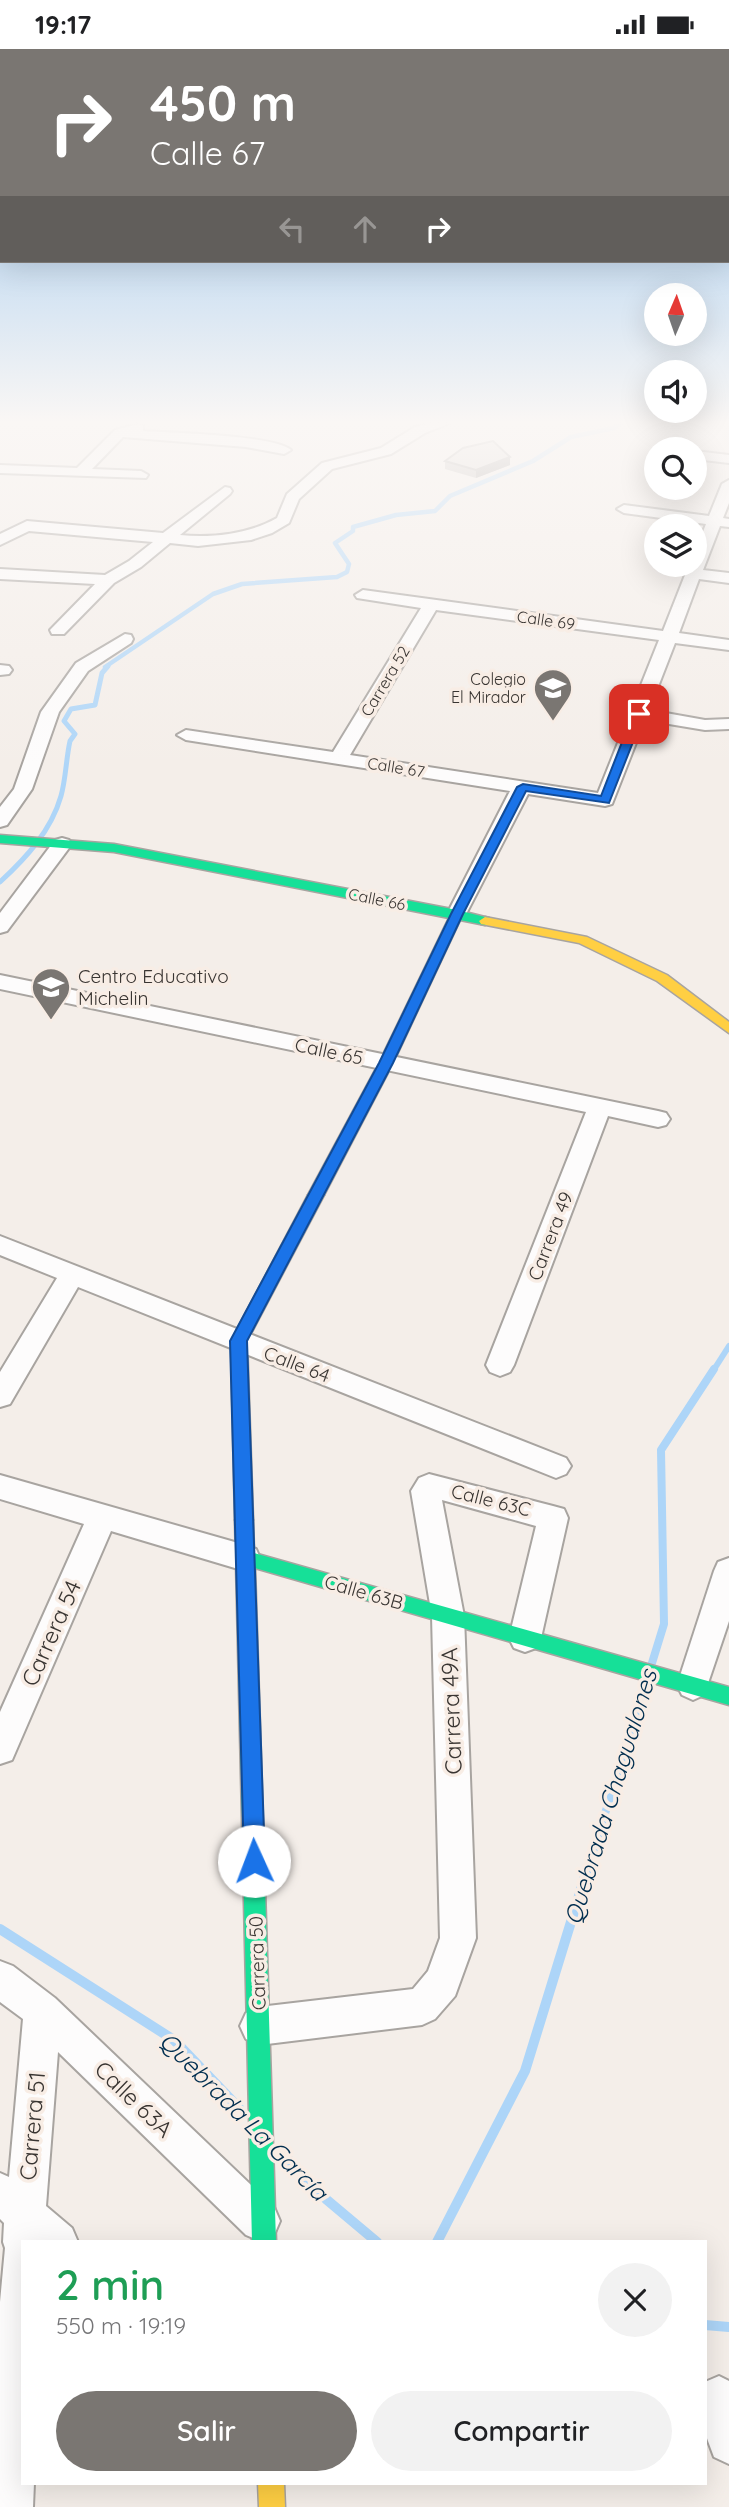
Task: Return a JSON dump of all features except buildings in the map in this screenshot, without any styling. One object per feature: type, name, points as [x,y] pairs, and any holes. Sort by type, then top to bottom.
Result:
[{"type":"street","points":[[163,538],[198,541],[233,538]]},
{"type":"street","points":[[58,630],[108,580],[124,573],[166,538]]},
{"type":"street","points":[[0,574],[108,580]]},
{"type":"street","points":[[707,575],[729,578]]},
{"type":"street","points":[[693,577],[639,714],[705,725],[729,724]]},
{"type":"street","name":"Calle 69","points":[[363,595],[729,645]]},
{"type":"street","name":"Carrera 52","points":[[339,758],[431,604]]},
{"type":"street","points":[[0,821],[23,789],[50,712],[82,667],[125,639]]},
{"type":"street","name":"Calle 67","points":[[186,734],[605,800],[639,714]]},
{"type":"street","name":"Carrera 50","points":[[263,2233],[239,1341],[386,1063],[457,914],[523,787]]},
{"type":"street","name":"Calle 66","points":[[0,839],[114,848],[583,940],[662,978],[729,1029]]},
{"type":"street","points":[[0,927],[60,844]]},
{"type":"street","name":"Calle 65","points":[[0,982],[658,1119]]},
{"type":"street","name":"Carrera 49","points":[[500,1365],[600,1107]]},
{"type":"street","name":"Calle 64","points":[[0,1245],[556,1466]]},
{"type":"street","points":[[0,1396],[72,1275]]},
{"type":"street","name":"Calle 63C","points":[[429,1486],[521,1507],[553,1518],[525,1638]]},
{"type":"street","name":"Carrera 49A","points":[[259,2026],[422,2006],[442,1983],[458,1938],[447,1616],[426,1491],[429,1486]]},
{"type":"street","name":"Calle 63B","points":[[0,1487],[729,1696]]},
{"type":"street","name":"Carrera 54","points":[[0,1749],[102,1517]]},
{"type":"street","points":[[680,1681],[729,1571]]},
{"type":"street","name":"Calle 63A","points":[[0,1979],[42,2011],[263,2233]]},
{"type":"street","name":"Carrera 51","points":[[8,2476],[18,2226],[42,2011]]},
{"type":"street","points":[[18,2226],[53,2240]]},
{"type":"street","points":[[718,2398],[729,2442]]},
{"type":"street","points":[[271,2485],[272,2507]]},
{"type":"waterway","points":[[105,667],[213,594],[242,584],[337,577],[347,572],[349,564],[335,543],[343,538]]},
{"type":"waterway","points":[[0,882],[28,853],[51,821],[61,796],[70,741],[75,734],[64,721],[71,709],[95,705],[102,673],[108,666]]},
{"type":"waterway","name":"Quebrada Chagualones","points":[[713,1371],[729,1346]]},
{"type":"waterway","name":"Quebrada Chagualones","points":[[652,1663],[664,1624],[661,1450],[714,1369]]},
{"type":"waterway","name":"Quebrada Chagualones","points":[[587,1872],[645,1684]]},
{"type":"waterway","name":"Quebrada Chagualones","points":[[438,2240],[525,2071],[587,1870]]},
{"type":"waterway","name":"Quebrada La García","points":[[0,1929],[174,2040],[239,2108]]},
{"type":"waterway","name":"Quebrada La García","points":[[283,2154],[327,2200],[375,2240]]},
{"type":"waterway","name":"Quebrada La García","points":[[707,2325],[729,2327]]},
{"type":"traffic: fast","points":[[0,839],[114,848],[485,921]]},
{"type":"traffic: fast","points":[[316,1195],[386,1063],[457,914]]},
{"type":"traffic: fast","points":[[244,1520],[264,2240]]},
{"type":"traffic: fast","points":[[245,1558],[729,1696]]},
{"type":"traffic: slow","points":[[485,921],[583,940],[662,978],[729,1029]]},
{"type":"traffic: slow","points":[[244,1520],[239,1341],[316,1195]]},
{"type":"traffic: slow","points":[[271,2485],[272,2507]]},
{"type":"place","name":"Colegio El Mirador","points":[[553,722]]},
{"type":"place","name":"Centro Educativo Michelin","points":[[51,1021]]},
{"type":"route","points":[[254,1861],[239,1341],[386,1063],[457,914],[523,787],[605,800],[639,714]]}]
